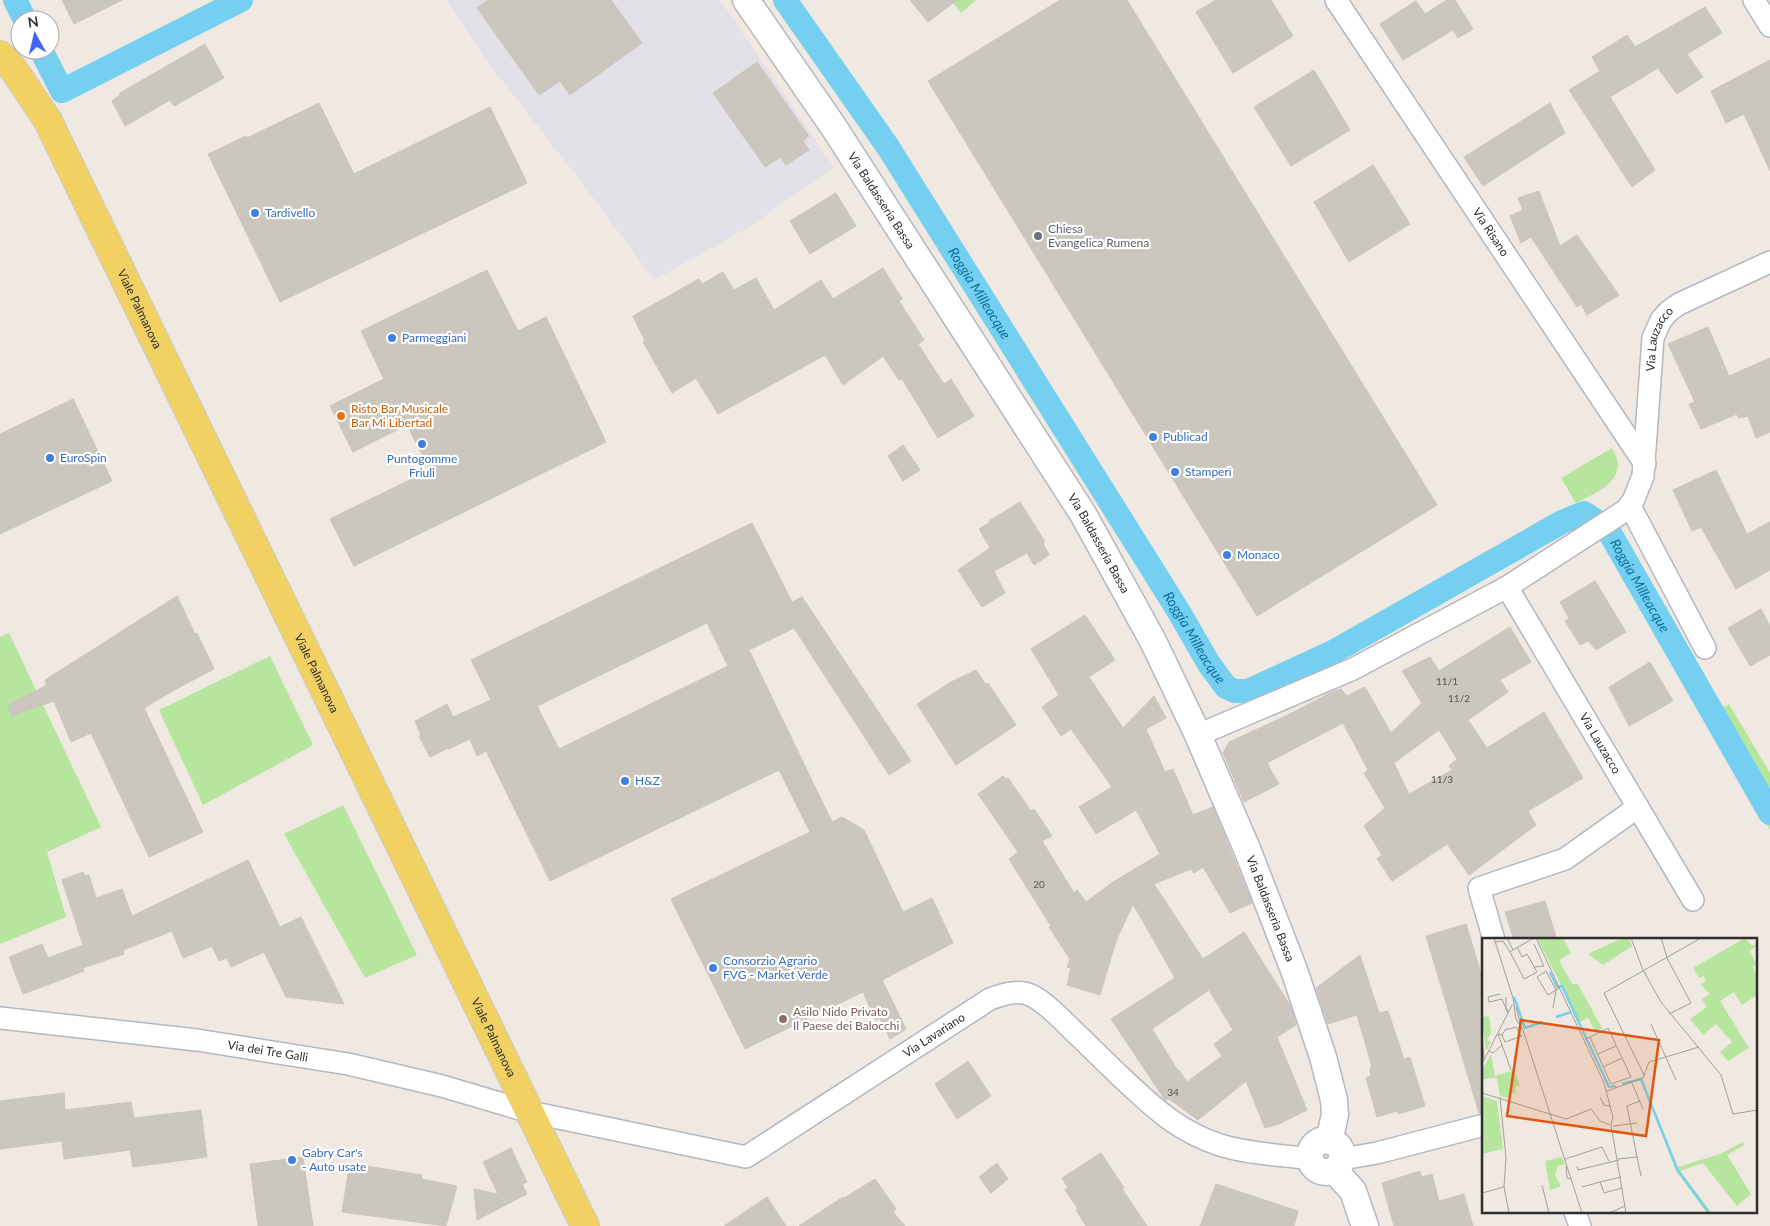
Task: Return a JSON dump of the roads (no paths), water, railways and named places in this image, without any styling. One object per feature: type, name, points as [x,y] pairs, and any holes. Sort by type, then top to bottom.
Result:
[{"type":"main road","name":"Viale Palmanova","points":[[0,55],[14,70],[48,121],[585,1226]]},
{"type":"main road","name":"Viale Palmanova","points":[[0,75],[48,121]]},
{"type":"street","name":"Via Baldasseria Bassa","points":[[746,0],[833,126],[1083,514],[1153,641],[1198,735],[1247,849],[1294,970],[1323,1057],[1335,1108],[1333,1128],[1335,1157]]},
{"type":"street","name":"Via Risano","points":[[1336,0],[1645,464]]},
{"type":"street","points":[[1754,0],[1770,26]]},
{"type":"street","name":"Via Lauzacco","points":[[1624,512],[1643,476],[1651,351],[1656,328],[1669,311],[1679,304],[1770,262]]},
{"type":"street","points":[[1198,735],[1353,669],[1507,587],[1624,512],[1705,648]]},
{"type":"street","name":"Via Lauzacco","points":[[1507,587],[1693,900]]},
{"type":"street","points":[[1493,938],[1479,888],[1565,859],[1638,807]]},
{"type":"street","name":"Via Lavariano","points":[[530,1112],[746,1157],[990,999],[1018,992],[1031,994],[1041,1000],[1170,1122],[1194,1135],[1221,1146],[1250,1152],[1311,1159]]},
{"type":"street","name":"Via dei Tre Galli","points":[[0,1018],[197,1040],[348,1064],[442,1086],[530,1112]]},
{"type":"street","points":[[1335,1157],[1377,1153],[1482,1126]]},
{"type":"street","points":[[1311,1159],[1311,1152],[1318,1143],[1335,1157],[1353,1191],[1365,1226]]},
{"type":"street","points":[[1576,1214],[1580,1226]]},
{"type":"waterway","points":[[15,0],[20,10]]},
{"type":"waterway","points":[[46,60],[62,91],[241,0]]},
{"type":"waterway","name":"Roggia Milleacque","points":[[785,0],[888,147],[1179,612],[1209,664],[1226,687],[1235,691],[1248,691],[1333,652],[1562,522],[1584,513],[1607,528],[1770,813]]},
{"type":"place","name":"Tardivello","points":[[255,213]]},
{"type":"place","name":"Chiesa Evangelica Rumena","points":[[1038,236]]},
{"type":"place","name":"Parmeggiani","points":[[392,338]]},
{"type":"place","name":"Risto Bar Musicale Bar Mi Libertad","points":[[341,416]]},
{"type":"place","name":"Publicad","points":[[1153,437]]},
{"type":"place","name":"Puntogomme Friuli","points":[[422,444]]},
{"type":"place","name":"EuroSpin","points":[[50,458]]},
{"type":"place","name":"Stamperì","points":[[1175,472]]},
{"type":"place","name":"Monaco","points":[[1227,555]]},
{"type":"place","name":"H&Z","points":[[625,781]]},
{"type":"place","name":"Consorzio Agrario FVG - Market Verde","points":[[713,968]]},
{"type":"place","name":"Asilo Nido Privato Il Paese dei Balocchi","points":[[783,1019]]},
{"type":"place","name":"Gabry Car's - Auto usate","points":[[292,1160]]}]
